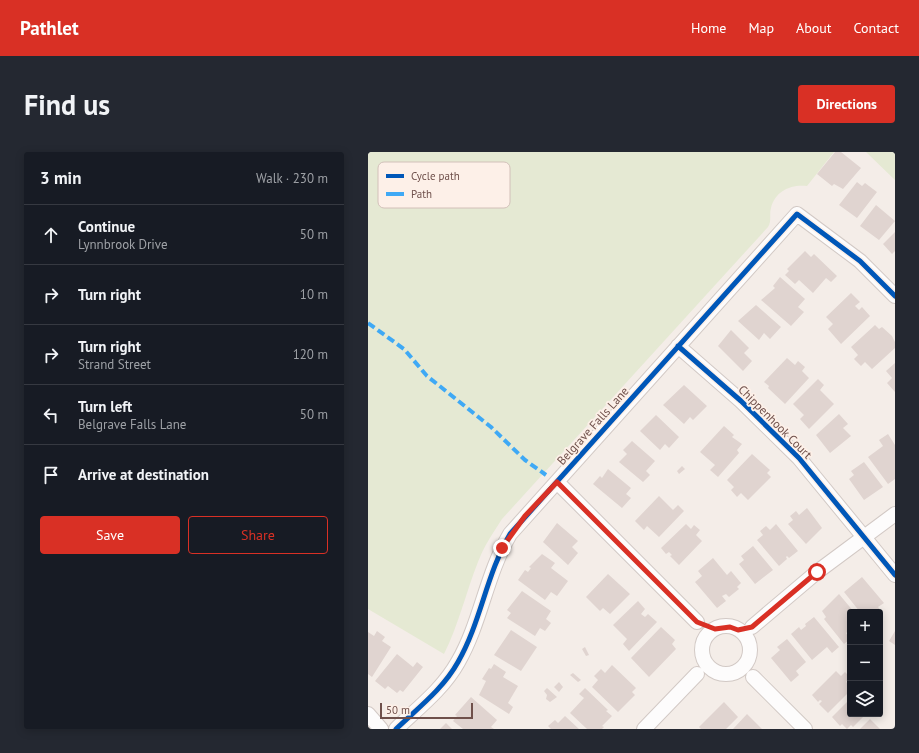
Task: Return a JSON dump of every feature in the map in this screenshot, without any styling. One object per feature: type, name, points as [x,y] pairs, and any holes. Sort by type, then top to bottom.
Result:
[{"type":"street","name":"Belgrave Falls Lane","points":[[396,729],[438,690],[449,676],[466,647],[494,562],[525,516],[797,214],[860,261],[895,296]]},
{"type":"street","name":"Chippenhook Court","points":[[678,346],[741,401],[783,441],[799,458],[895,575]]},
{"type":"street","points":[[557,482],[697,622],[704,639]]},
{"type":"street","points":[[738,630],[752,627],[817,572],[895,514]]},
{"type":"street","points":[[697,622],[715,629],[730,627],[738,630],[747,640]]},
{"type":"street","points":[[697,674],[714,671],[729,674],[736,671],[747,661],[749,654],[747,640],[752,627]]},
{"type":"street","points":[[714,671],[708,666],[703,657],[702,646],[704,639],[715,629]]},
{"type":"street","points":[[644,729],[697,674],[703,657]]},
{"type":"street","points":[[747,661],[753,677],[805,729]]},
{"type":"street","points":[[736,671],[753,677]]},
{"type":"street","points":[[368,714],[381,729]]},
{"type":"green space","points":[[368,152],[834,152],[807,186],[795,186],[784,190],[776,197],[771,208],[768,227],[502,519],[480,556],[454,631],[444,654],[368,609]]},
{"type":"green space","points":[[866,152],[895,152],[895,180]]},
{"type":"building","points":[[835,152],[841,152],[861,168],[843,189],[834,184],[832,186],[817,174]]},
{"type":"building","points":[[857,182],[862,186],[865,183],[877,192],[857,218],[839,205]]},
{"type":"building","points":[[876,205],[895,221],[879,240],[860,226]]},
{"type":"building","points":[[895,232],[895,251],[892,254],[883,244]]},
{"type":"building","points":[[805,251],[811,257],[814,254],[837,276],[831,282],[826,278],[813,293],[799,280],[795,284],[785,275],[789,271],[787,269]]},
{"type":"building","points":[[780,277],[805,299],[798,307],[804,312],[791,326],[761,300],[775,288],[773,286]]},
{"type":"building","points":[[851,293],[860,302],[855,306],[859,310],[862,307],[870,316],[841,344],[828,329],[833,324],[826,317]]},
{"type":"building","points":[[756,305],[781,327],[770,339],[764,333],[759,340],[738,321]]},
{"type":"building","points":[[875,325],[879,329],[882,327],[892,336],[895,342],[895,348],[872,369],[865,362],[861,366],[854,359],[858,355],[851,347]]},
{"type":"building","points":[[731,330],[749,348],[744,353],[752,361],[743,371],[718,346]]},
{"type":"building","points":[[787,358],[795,365],[798,361],[805,367],[802,371],[809,378],[785,404],[768,388],[769,386],[764,382]]},
{"type":"building","points":[[895,363],[895,392],[887,383],[892,378],[886,371]]},
{"type":"building","points":[[818,379],[824,385],[820,390],[834,404],[809,429],[800,419],[804,415],[793,404]]},
{"type":"building","points":[[684,385],[707,406],[693,420],[690,417],[684,424],[663,405]]},
{"type":"building","points":[[839,414],[848,424],[843,428],[851,436],[830,453],[816,435]]},
{"type":"building","points":[[656,415],[679,437],[669,448],[665,444],[660,450],[640,431]]},
{"type":"building","points":[[724,426],[734,435],[732,437],[742,444],[737,450],[739,453],[718,477],[710,470],[715,465],[700,452]]},
{"type":"building","points":[[888,434],[895,445],[895,479],[888,484],[868,457],[883,446],[879,440]]},
{"type":"building","points":[[632,441],[655,461],[646,471],[650,475],[643,482],[619,462],[627,454],[623,450]]},
{"type":"building","points":[[752,454],[770,470],[767,473],[771,477],[748,500],[741,493],[737,497],[731,490],[734,487],[727,480]]},
{"type":"building","points":[[864,462],[883,487],[864,500],[849,479],[854,475],[851,471]]},
{"type":"building","points":[[682,466],[685,469],[679,474],[677,471]]},
{"type":"building","points":[[608,469],[631,488],[626,494],[631,498],[622,508],[593,484],[600,476],[602,478]]},
{"type":"building","points":[[659,496],[673,510],[678,505],[684,511],[659,537],[647,526],[644,530],[635,521]]},
{"type":"building","points":[[807,508],[822,528],[806,544],[788,524],[793,520],[790,516],[796,511],[799,515]]},
{"type":"building","points":[[557,523],[578,541],[572,547],[578,553],[568,565],[543,542]]},
{"type":"building","points":[[686,524],[691,529],[694,525],[700,530],[696,535],[702,541],[679,565],[670,556],[672,555],[669,552],[666,554],[661,548]]},
{"type":"building","points":[[776,524],[798,551],[789,558],[787,556],[787,559],[779,566],[757,540],[763,535],[760,531],[766,526],[770,530]]},
{"type":"building","points":[[753,546],[773,570],[755,584],[739,564],[744,560],[741,556]]},
{"type":"building","points":[[542,554],[555,563],[551,568],[568,581],[557,596],[551,592],[545,600],[518,580],[525,570],[528,572],[531,568],[529,567]]},
{"type":"building","points":[[713,558],[727,575],[731,571],[741,583],[737,587],[739,589],[729,597],[726,594],[722,596],[726,601],[717,608],[695,582],[702,576],[698,571]]},
{"type":"building","points":[[608,574],[630,594],[610,614],[603,608],[600,611],[586,597]]},
{"type":"building","points":[[862,577],[884,603],[878,607],[880,609],[858,609],[844,592]]},
{"type":"building","points":[[522,591],[551,611],[546,619],[551,623],[545,631],[540,628],[535,636],[507,618],[511,613],[507,610]]},
{"type":"building","points":[[839,594],[852,609],[847,609],[847,642],[844,644],[824,619],[826,617],[822,611]]},
{"type":"building","points":[[638,601],[645,609],[641,614],[645,617],[648,614],[657,622],[629,651],[623,644],[627,639],[613,625]]},
{"type":"building","points":[[814,617],[839,647],[832,653],[827,647],[812,660],[791,634],[799,627],[801,630],[806,626],[805,624]]},
{"type":"building","points":[[661,627],[675,640],[672,644],[676,649],[649,677],[631,658]]},
{"type":"building","points":[[511,630],[537,647],[521,671],[494,655]]},
{"type":"building","points":[[377,631],[385,637],[382,641],[391,647],[372,677],[368,674],[368,632],[374,636]]},
{"type":"building","points":[[895,631],[895,645],[889,641]]},
{"type":"building","points":[[787,639],[806,662],[796,671],[799,675],[791,682],[771,658],[780,650],[777,647]]},
{"type":"building","points":[[585,647],[589,655],[586,656],[582,649]]},
{"type":"building","points":[[397,654],[413,667],[417,662],[423,667],[403,692],[400,690],[397,693],[388,686],[385,689],[375,681]]},
{"type":"building","points":[[494,664],[506,672],[503,677],[518,686],[508,703],[513,707],[509,714],[479,695],[486,681],[482,679],[489,668],[491,669]]},
{"type":"building","points":[[612,665],[636,688],[632,692],[635,695],[618,712],[592,687],[598,680],[594,676],[601,669],[605,673]]},
{"type":"building","points":[[836,671],[841,676],[845,672],[847,674],[847,694],[828,713],[819,704],[822,701],[820,700],[818,702],[812,695]]},
{"type":"building","points":[[573,673],[581,680],[578,682],[570,675]]},
{"type":"building","points":[[559,682],[563,687],[559,692],[554,687]]},
{"type":"building","points":[[547,688],[557,697],[550,702],[546,699],[547,695],[544,691]]},
{"type":"building","points":[[585,688],[608,710],[606,711],[612,716],[602,726],[604,727],[602,729],[587,729],[570,713],[584,698],[579,694]]},
{"type":"building","points":[[471,697],[497,720],[491,727],[494,729],[463,729],[453,721],[457,716],[455,715]]},
{"type":"building","points":[[724,702],[738,717],[726,729],[701,729],[699,727]]},
{"type":"building","points":[[847,702],[847,717],[863,717],[853,727],[851,725],[847,729],[842,724],[840,726],[832,717]]},
{"type":"building","points":[[747,714],[762,729],[733,729]]},
{"type":"building","points":[[565,716],[579,729],[551,729],[548,726],[555,720],[558,723]]},
{"type":"building","points":[[870,719],[880,729],[860,729]]},
{"type":"building","points":[[446,723],[452,729],[440,729]]},
{"type":"marked path","points":[[368,323],[404,349],[427,376],[491,427],[525,460],[546,475]]},
{"type":"cycle path","points":[[396,729],[438,690],[458,662],[466,647],[495,566],[510,534],[797,214],[860,261],[895,296]]},
{"type":"cycle path","points":[[678,346],[741,401],[799,458],[895,575]]},
{"type":"route","points":[[502,548],[510,534],[525,516],[557,482],[697,622],[715,629],[722,626],[738,630],[752,627],[817,572]]}]
